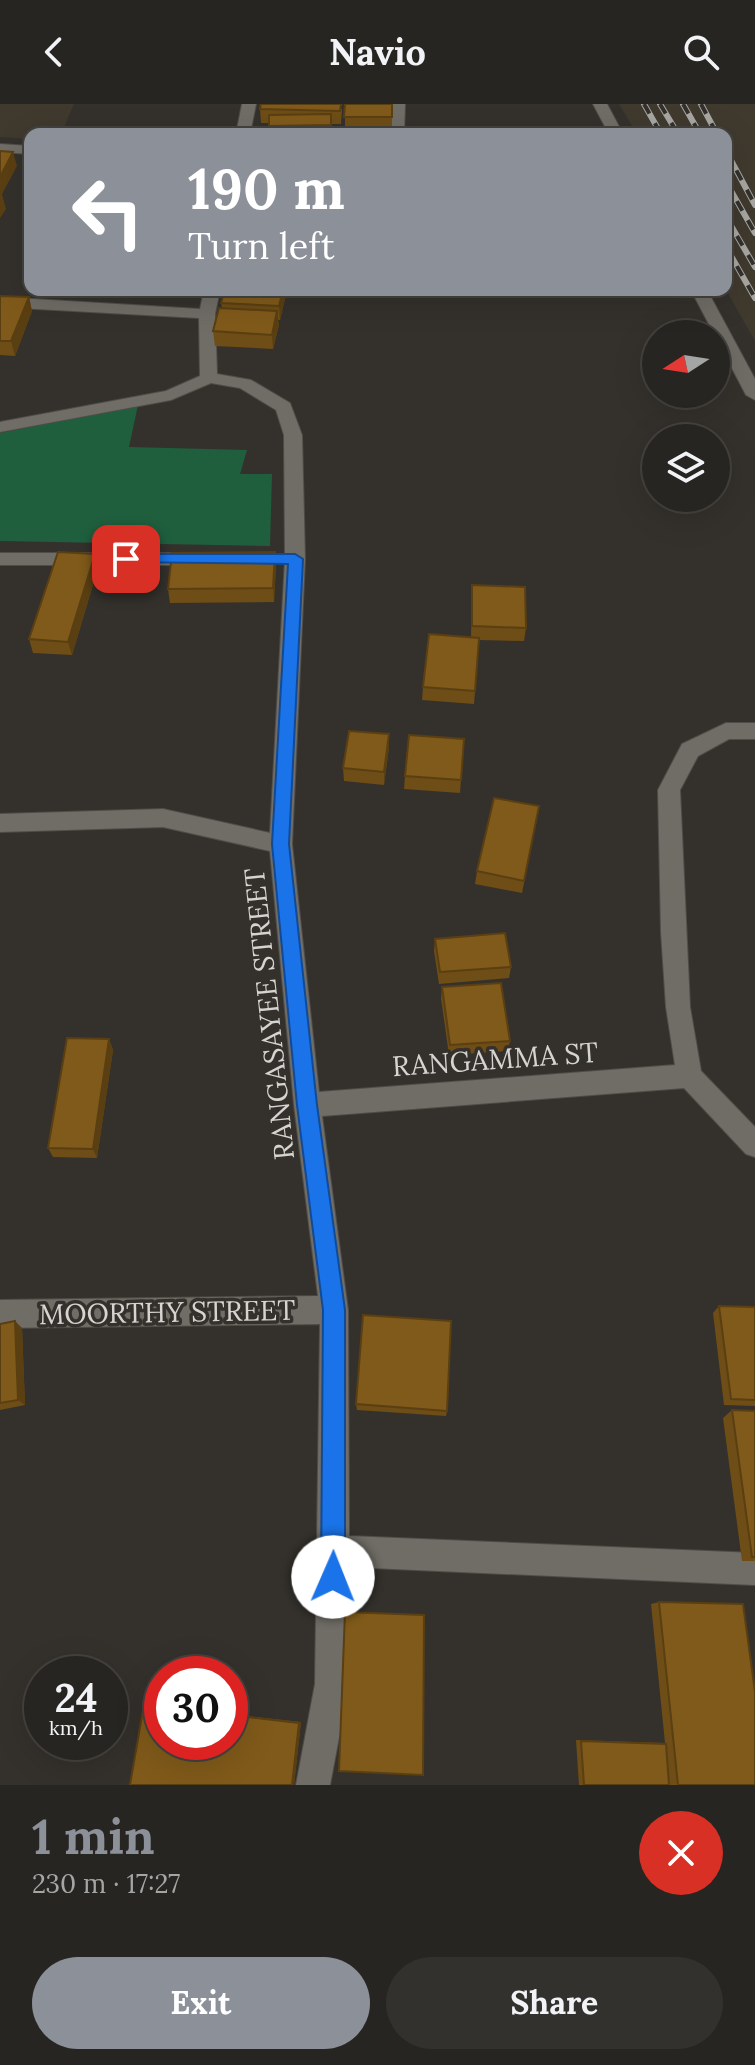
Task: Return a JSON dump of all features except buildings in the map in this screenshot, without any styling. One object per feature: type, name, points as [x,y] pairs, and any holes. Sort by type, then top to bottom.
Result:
[{"type":"street","points":[[244,128],[249,104]]},
{"type":"street","points":[[397,128],[398,104]]},
{"type":"street","points":[[600,104],[613,128]]},
{"type":"street","points":[[0,148],[24,150]]},
{"type":"street","points":[[702,296],[755,395]]},
{"type":"street","points":[[0,302],[209,302],[209,378],[171,395],[0,427]]},
{"type":"street","name":"RANGASAYEE STREET","points":[[209,378],[245,384],[284,407],[293,435],[281,844],[307,1105],[334,1310],[332,1684],[313,1785]]},
{"type":"street","points":[[0,559],[219,559]]},
{"type":"street","points":[[755,731],[726,731],[690,750],[669,790],[678,1007],[689,1076],[755,1145]]},
{"type":"street","points":[[0,823],[163,818],[281,844]]},
{"type":"street","name":"RANGAMMA ST","points":[[307,1105],[689,1076]]},
{"type":"street","name":"MOORTHY STREET","points":[[0,1314],[334,1310]]},
{"type":"street","points":[[334,1551],[755,1569]]},
{"type":"shaded area","points":[[0,104],[74,104],[64,128],[24,128],[24,139],[0,137]]},
{"type":"shaded area","points":[[619,104],[755,104],[755,341],[729,296],[732,296],[732,128],[633,128]]},
{"type":"green space","points":[[138,405],[129,447],[247,450],[240,474],[272,474],[270,546],[0,541],[0,433]]},
{"type":"railway","points":[[644,104],[658,128]]},
{"type":"railway","points":[[660,104],[674,128]]},
{"type":"railway","points":[[683,104],[697,128]]},
{"type":"railway","points":[[701,104],[714,128]]},
{"type":"railway","points":[[732,162],[755,205]]},
{"type":"railway","points":[[732,193],[755,233]]},
{"type":"railway","points":[[732,227],[755,267]]},
{"type":"railway","points":[[732,258],[755,298]]},
{"type":"route","points":[[126,559],[295,559],[281,844],[307,1105],[334,1310],[333,1577]]}]
